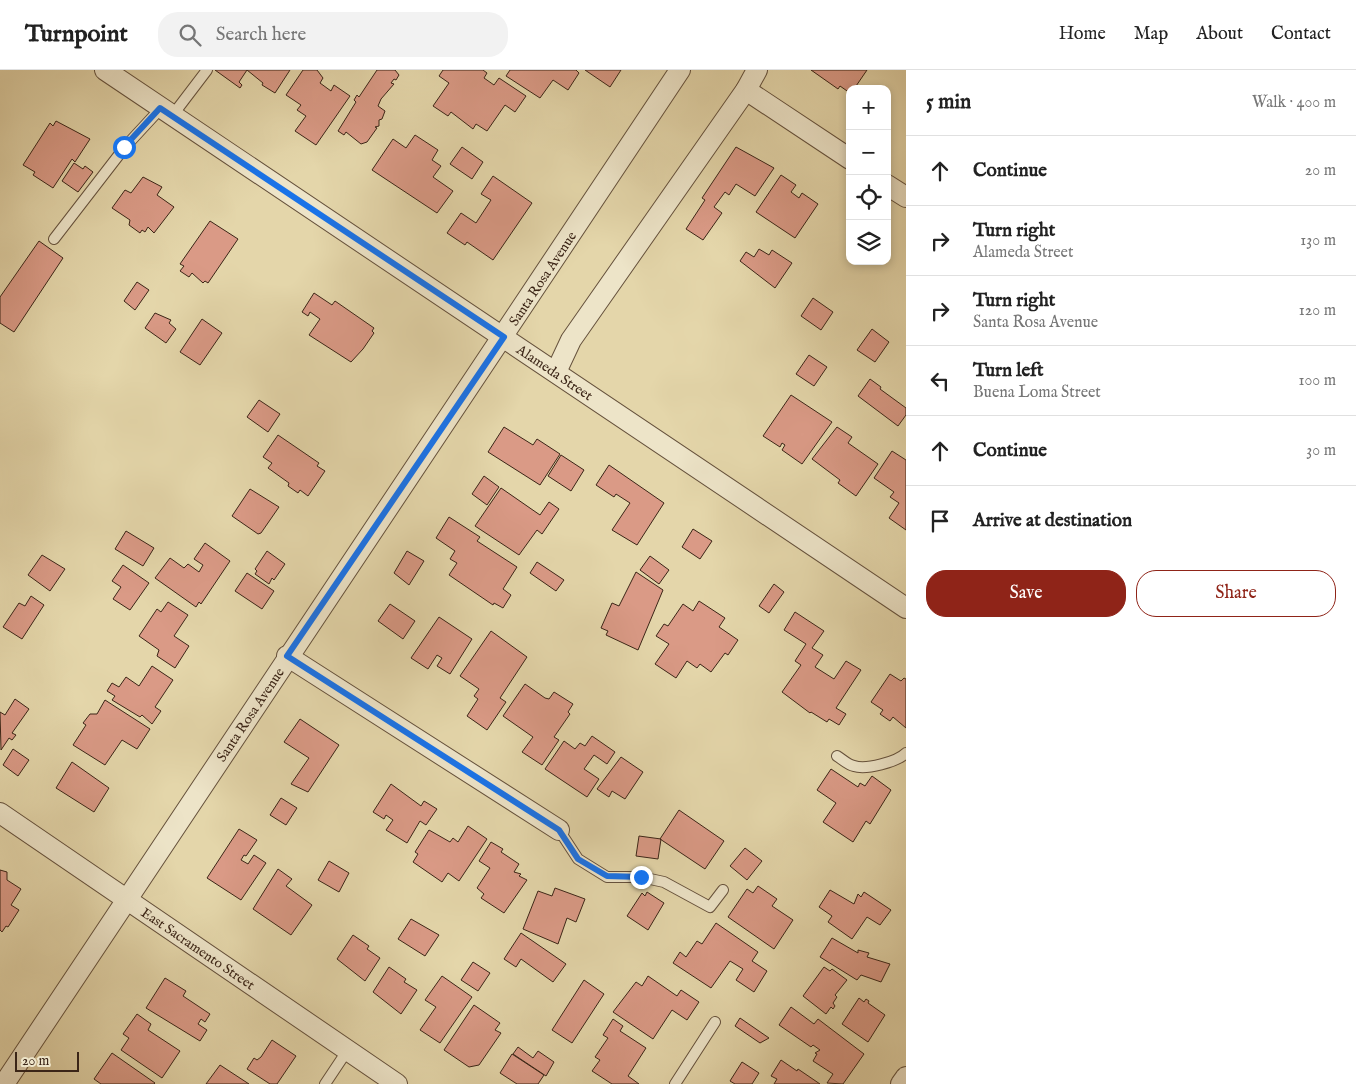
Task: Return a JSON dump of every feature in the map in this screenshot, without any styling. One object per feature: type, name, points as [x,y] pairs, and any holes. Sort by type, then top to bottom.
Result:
[{"type":"street","name":"Alameda Street","points":[[105,70],[906,608]]},
{"type":"street","name":"Santa Rosa Avenue","points":[[4,1084],[287,656],[504,337],[680,70]]},
{"type":"street","points":[[556,372],[571,340],[746,90],[757,70]]},
{"type":"street","points":[[746,90],[846,157]]},
{"type":"street","points":[[891,188],[906,197]]},
{"type":"street","points":[[287,656],[559,830]]},
{"type":"street","name":"East Sacramento Street","points":[[0,812],[397,1084]]},
{"type":"street","points":[[901,1084],[906,1077]]},
{"type":"lane","points":[[54,239],[124,147],[166,112],[207,70]]},
{"type":"lane","points":[[837,756],[854,766],[885,763],[901,758],[906,753]]},
{"type":"lane","points":[[559,830],[578,859],[607,876],[641,877],[664,882],[710,907],[723,890]]},
{"type":"lane","points":[[674,1084],[715,1022]]},
{"type":"lane","points":[[325,1084],[348,1051]]},
{"type":"building","points":[[215,70],[247,70],[239,82],[242,85],[240,88]]},
{"type":"building","points":[[247,70],[290,70],[275,93],[262,85],[263,83]]},
{"type":"building","points":[[303,70],[317,70],[323,78],[320,83],[331,91],[334,85],[350,96],[316,145],[295,131],[306,116],[297,110],[301,105],[286,95]]},
{"type":"building","points":[[377,70],[395,70],[399,75],[391,83],[394,84],[381,99],[378,106],[385,111],[382,119],[379,120],[379,126],[375,127],[377,128],[367,142],[361,144],[346,132],[344,135],[338,131],[356,102],[354,100],[357,95],[359,97]]},
{"type":"building","points":[[443,70],[483,70],[487,73],[484,78],[494,85],[499,78],[526,96],[515,112],[505,105],[487,131],[476,124],[473,129],[451,112],[448,116],[433,106],[449,83],[439,76]]},
{"type":"building","points":[[510,70],[576,70],[579,73],[568,90],[553,80],[540,98],[506,76]]},
{"type":"building","points":[[585,70],[621,70],[610,87]]},
{"type":"building","points":[[811,70],[867,70],[857,85],[846,85],[846,90],[840,86],[838,89]]},
{"type":"building","points":[[56,121],[90,139],[75,162],[72,159],[53,188],[33,175],[35,172],[23,165],[50,123],[53,126]]},
{"type":"building","points":[[415,135],[438,150],[432,160],[441,166],[433,177],[453,191],[437,213],[372,170],[393,139],[406,148]]},
{"type":"building","points":[[462,147],[483,162],[472,179],[450,164]]},
{"type":"building","points":[[736,147],[774,168],[755,196],[736,184],[729,195],[725,192],[714,207],[722,213],[703,240],[686,229],[705,200],[702,198]]},
{"type":"building","points":[[74,163],[83,169],[85,166],[93,172],[78,192],[62,181]]},
{"type":"building","points":[[781,175],[796,185],[791,192],[799,198],[802,193],[818,204],[795,238],[756,212]]},
{"type":"building","points":[[493,176],[532,203],[493,260],[467,242],[465,245],[447,233],[461,213],[476,223],[491,200],[481,194]]},
{"type":"building","points":[[143,177],[162,187],[157,195],[174,207],[154,233],[148,227],[145,232],[142,230],[140,233],[129,225],[130,220],[112,208],[125,190],[131,193]]},
{"type":"building","points":[[210,221],[238,239],[208,283],[205,281],[203,283],[192,273],[189,277],[180,271],[184,266],[180,264]]},
{"type":"building","points":[[39,241],[63,258],[14,332],[0,323],[0,297]]},
{"type":"building","points":[[759,249],[769,255],[772,250],[792,263],[775,288],[740,261],[746,252],[754,257]]},
{"type":"building","points":[[137,282],[149,290],[135,310],[124,301]]},
{"type":"building","points":[[314,293],[332,305],[335,301],[374,328],[372,331],[374,333],[351,362],[309,335],[320,319],[310,312],[308,316],[302,312]]},
{"type":"building","points":[[813,298],[833,312],[821,330],[801,316]]},
{"type":"building","points":[[155,313],[171,320],[169,323],[176,329],[166,343],[145,328]]},
{"type":"building","points":[[202,319],[222,333],[200,365],[180,352]]},
{"type":"building","points":[[872,329],[889,342],[875,362],[857,350]]},
{"type":"building","points":[[809,355],[827,367],[814,386],[796,374]]},
{"type":"building","points":[[870,379],[881,387],[880,389],[906,408],[906,415],[898,426],[858,396]]},
{"type":"building","points":[[791,395],[832,422],[802,464],[782,450],[785,445],[782,443],[780,447],[763,436]]},
{"type":"building","points":[[259,400],[280,414],[268,432],[247,417]]},
{"type":"building","points":[[504,427],[533,445],[537,439],[560,454],[540,485],[488,452]]},
{"type":"building","points":[[837,427],[852,437],[848,443],[878,464],[856,496],[838,483],[840,480],[812,459]]},
{"type":"building","points":[[278,435],[319,463],[317,466],[325,471],[308,496],[300,490],[298,493],[288,486],[289,483],[268,468],[272,463],[263,457]]},
{"type":"building","points":[[892,451],[906,460],[906,530],[889,518],[899,503],[890,497],[894,492],[874,478]]},
{"type":"building","points":[[561,455],[584,470],[571,491],[548,476]]},
{"type":"building","points":[[609,465],[664,503],[637,545],[612,530],[630,503],[616,494],[614,497],[596,485]]},
{"type":"building","points":[[484,476],[499,487],[487,505],[472,494]]},
{"type":"building","points":[[501,488],[540,515],[549,502],[559,509],[542,534],[537,530],[519,555],[475,526]]},
{"type":"building","points":[[250,489],[279,507],[261,533],[258,534],[232,516]]},
{"type":"building","points":[[449,517],[480,537],[477,541],[517,567],[503,589],[511,595],[503,608],[494,603],[493,605],[449,575],[457,563],[450,559],[455,551],[436,538]]},
{"type":"building","points":[[693,529],[712,541],[700,559],[682,547]]},
{"type":"building","points":[[126,531],[154,548],[143,566],[115,549]]},
{"type":"building","points":[[205,543],[230,561],[201,604],[199,602],[196,607],[155,578],[170,558],[184,568],[188,564],[199,572],[203,565],[194,559]]},
{"type":"building","points":[[267,551],[285,564],[269,584],[255,574],[257,571],[255,569]]},
{"type":"building","points":[[407,551],[424,561],[409,585],[394,573]]},
{"type":"building","points":[[42,555],[65,569],[50,591],[28,575]]},
{"type":"building","points":[[650,556],[669,570],[659,584],[640,570]]},
{"type":"building","points":[[537,562],[564,580],[556,591],[530,573]]},
{"type":"building","points":[[123,565],[149,583],[130,610],[113,599],[121,587],[112,581]]},
{"type":"building","points":[[636,572],[663,590],[638,650],[606,635],[608,631],[601,628],[612,603],[619,606]]},
{"type":"building","points":[[247,573],[274,591],[262,609],[235,591]]},
{"type":"building","points":[[774,584],[784,592],[769,613],[759,606]]},
{"type":"building","points":[[31,596],[44,605],[22,639],[3,627],[19,603],[25,606]]},
{"type":"building","points":[[699,601],[725,618],[719,627],[738,640],[728,655],[725,653],[711,672],[700,664],[697,668],[687,661],[676,678],[655,664],[669,644],[656,636],[664,624],[668,626],[683,604],[693,611]]},
{"type":"building","points":[[168,602],[188,615],[174,636],[189,646],[175,668],[157,656],[159,650],[139,636],[157,609],[161,612]]},
{"type":"building","points":[[390,604],[415,621],[403,639],[378,621]]},
{"type":"building","points":[[795,612],[824,631],[812,648],[823,655],[815,667],[834,679],[846,661],[861,670],[836,708],[846,714],[839,725],[829,719],[827,722],[810,713],[782,692],[801,665],[795,661],[806,644],[784,630]]},
{"type":"building","points":[[439,617],[472,639],[450,674],[437,666],[442,658],[437,655],[428,669],[411,658]]},
{"type":"building","points":[[491,631],[527,657],[500,698],[506,702],[487,730],[467,716],[478,699],[474,696],[479,689],[460,676]]},
{"type":"building","points":[[152,666],[173,680],[155,707],[161,711],[152,724],[142,715],[140,717],[112,700],[115,696],[107,691],[112,683],[119,687],[126,677],[139,686]]},
{"type":"building","points":[[890,674],[901,681],[904,678],[906,679],[906,728],[893,717],[890,721],[880,714],[883,710],[871,702]]},
{"type":"building","points":[[525,684],[545,698],[549,699],[554,692],[573,704],[568,712],[570,714],[554,737],[559,740],[542,765],[522,752],[533,737],[503,716]]},
{"type":"building","points":[[15,699],[29,709],[12,733],[16,735],[12,740],[9,738],[1,750],[0,712],[5,715]]},
{"type":"building","points":[[105,700],[150,729],[137,749],[122,740],[105,765],[73,745],[86,725],[83,723],[90,714],[97,714]]},
{"type":"building","points":[[300,719],[339,745],[308,792],[291,784],[309,758],[284,742]]},
{"type":"building","points":[[592,736],[615,752],[607,764],[594,755],[584,769],[599,779],[587,797],[545,769],[564,741],[575,749],[580,743],[585,746]]},
{"type":"building","points":[[13,749],[29,760],[18,776],[3,765]]},
{"type":"building","points":[[621,757],[643,772],[625,799],[612,791],[609,797],[597,789]]},
{"type":"building","points":[[72,762],[109,788],[94,812],[56,788]]},
{"type":"building","points":[[831,769],[858,787],[860,783],[865,786],[872,776],[891,790],[870,824],[866,821],[853,842],[823,822],[836,803],[817,790]]},
{"type":"building","points":[[391,784],[421,806],[424,801],[437,809],[426,825],[420,821],[407,843],[386,830],[393,820],[386,815],[384,819],[373,812]]},
{"type":"building","points":[[281,798],[297,808],[286,825],[270,815]]},
{"type":"building","points":[[679,810],[724,841],[705,869],[660,839]]},
{"type":"building","points":[[468,826],[487,839],[459,881],[448,873],[442,882],[413,862],[418,854],[415,852],[429,830],[450,842],[453,838],[458,842]]},
{"type":"building","points":[[239,829],[257,840],[241,860],[248,864],[254,855],[266,863],[241,900],[207,878]]},
{"type":"building","points":[[639,836],[661,839],[658,859],[636,856]]},
{"type":"building","points":[[491,842],[503,849],[501,852],[519,864],[514,872],[521,874],[519,876],[527,880],[504,913],[481,898],[484,894],[477,888],[490,868],[479,861]]},
{"type":"building","points":[[745,848],[762,861],[747,880],[730,866]]},
{"type":"building","points":[[329,861],[349,873],[339,892],[318,880]]},
{"type":"building","points":[[278,869],[292,879],[286,886],[312,905],[291,935],[253,909]]},
{"type":"building","points":[[0,870],[7,872],[7,880],[21,889],[11,905],[19,910],[8,927],[6,926],[2,932],[0,930]]},
{"type":"building","points":[[758,886],[777,899],[772,906],[793,920],[774,949],[728,917],[747,889],[753,893]]},
{"type":"building","points":[[555,888],[585,899],[576,922],[567,918],[558,944],[523,929],[538,891],[552,896]]},
{"type":"building","points":[[830,890],[854,904],[858,894],[861,897],[864,892],[891,910],[880,925],[867,917],[852,939],[828,922],[832,916],[819,907]]},
{"type":"building","points":[[647,892],[664,903],[648,930],[627,916],[642,893],[645,896]]},
{"type":"building","points":[[411,919],[439,935],[425,956],[398,939]]},
{"type":"building","points":[[716,923],[758,952],[752,961],[767,971],[754,992],[736,980],[743,969],[730,961],[711,988],[673,963],[680,952],[686,957],[697,941],[702,944]]},
{"type":"building","points":[[521,933],[566,964],[553,982],[521,959],[516,967],[504,959]]},
{"type":"building","points":[[353,935],[369,946],[367,949],[380,958],[365,981],[337,959]]},
{"type":"building","points":[[832,938],[858,953],[858,950],[869,953],[867,957],[890,964],[881,982],[861,975],[857,980],[820,957]]},
{"type":"building","points":[[473,962],[490,973],[478,991],[461,980]]},
{"type":"building","points":[[389,967],[406,979],[404,982],[417,990],[401,1014],[373,992]]},
{"type":"building","points":[[824,967],[830,971],[832,969],[847,980],[835,995],[837,997],[833,1003],[835,1006],[833,1009],[831,1007],[826,1014],[803,996]]},
{"type":"building","points":[[442,976],[472,997],[440,1043],[420,1030],[436,1007],[425,1000]]},
{"type":"building","points":[[648,976],[677,996],[681,990],[699,1002],[687,1020],[672,1010],[653,1039],[613,1012],[636,982],[642,986]]},
{"type":"building","points":[[165,978],[186,991],[183,996],[210,1014],[205,1022],[201,1019],[198,1024],[207,1030],[200,1041],[146,1008]]},
{"type":"building","points":[[584,980],[604,994],[572,1043],[552,1030]]},
{"type":"building","points":[[859,998],[864,1002],[866,999],[869,1001],[868,1003],[885,1015],[868,1042],[842,1024]]},
{"type":"building","points":[[474,1005],[500,1023],[495,1030],[501,1033],[479,1065],[469,1067],[444,1050]]},
{"type":"building","points":[[791,1007],[814,1024],[818,1019],[864,1054],[843,1084],[827,1083],[833,1074],[813,1061],[817,1054],[815,1053],[820,1050],[813,1045],[811,1047],[779,1025]]},
{"type":"building","points":[[137,1014],[151,1024],[148,1030],[180,1051],[162,1078],[121,1050],[129,1038],[123,1034]]},
{"type":"building","points":[[740,1018],[769,1038],[760,1043],[735,1026]]},
{"type":"building","points":[[613,1019],[623,1026],[620,1031],[646,1048],[628,1076],[639,1084],[612,1084],[592,1071],[600,1060],[595,1057],[608,1038],[603,1035]]},
{"type":"building","points":[[272,1040],[296,1056],[277,1084],[270,1084],[247,1069],[254,1058],[257,1060],[261,1057]]},
{"type":"building","points":[[518,1047],[533,1058],[538,1051],[554,1062],[546,1076],[513,1054]]},
{"type":"building","points":[[112,1053],[155,1083],[101,1084],[94,1079]]},
{"type":"building","points":[[512,1054],[544,1075],[538,1084],[517,1084],[500,1073]]},
{"type":"building","points":[[781,1060],[820,1084],[774,1084],[777,1079],[771,1076]]},
{"type":"building","points":[[742,1062],[759,1073],[752,1084],[735,1084],[730,1081]]},
{"type":"building","points":[[220,1065],[249,1084],[206,1084]]},
{"type":"route","points":[[124,147],[160,108],[504,337],[287,656],[559,830],[578,859],[607,876],[641,877]]}]
